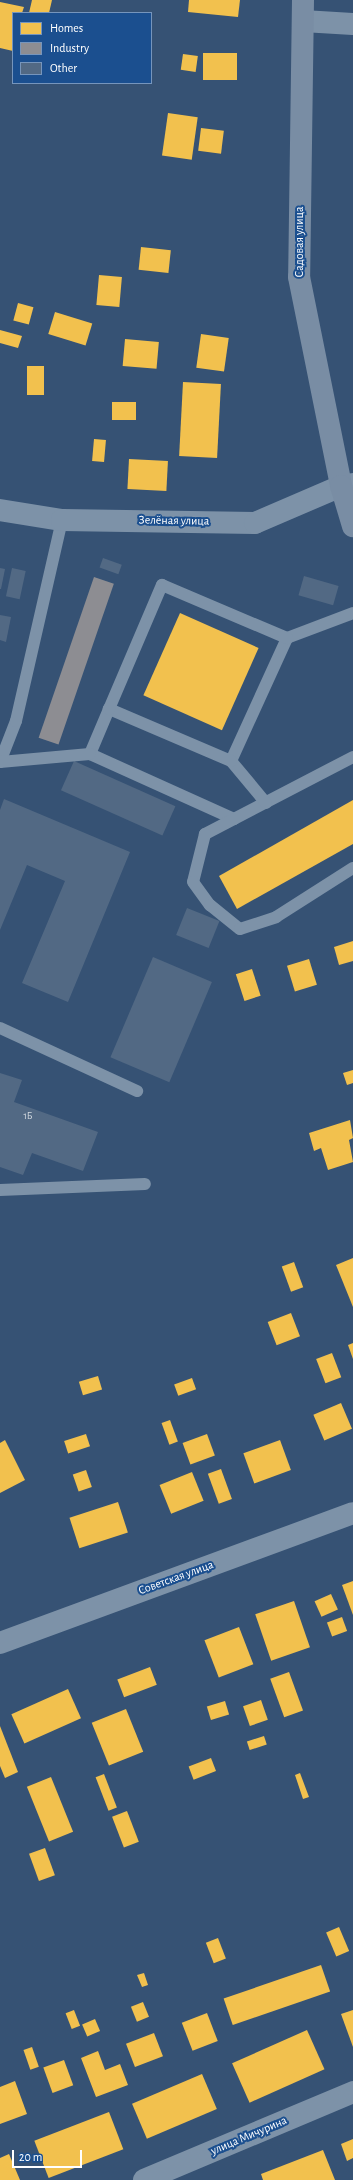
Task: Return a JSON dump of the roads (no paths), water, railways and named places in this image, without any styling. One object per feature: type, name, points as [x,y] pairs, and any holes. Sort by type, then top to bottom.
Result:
[{"type":"street","points":[[303,11],[353,24]]},
{"type":"street","name":"Садовая улица","points":[[303,11],[299,277],[347,485],[353,526]]},
{"type":"street","name":"Зелёная улица","points":[[0,510],[62,520],[255,522],[347,485]]},
{"type":"street","name":"Советская улица","points":[[0,1643],[353,1513]]},
{"type":"street","name":"улица Мичурина","points":[[144,2180],[353,2092]]},
{"type":"lane","points":[[62,520],[16,721],[0,762],[90,754],[234,819]]},
{"type":"lane","points":[[90,754],[162,585],[287,638],[353,613]]},
{"type":"lane","points":[[231,761],[287,638]]},
{"type":"lane","points":[[109,709],[231,761],[266,803]]},
{"type":"lane","points":[[353,757],[205,834],[192,882],[210,905],[240,929],[276,917],[353,868]]},
{"type":"lane","points":[[0,1028],[137,1092]]},
{"type":"lane","points":[[0,1190],[145,1184]]}]
